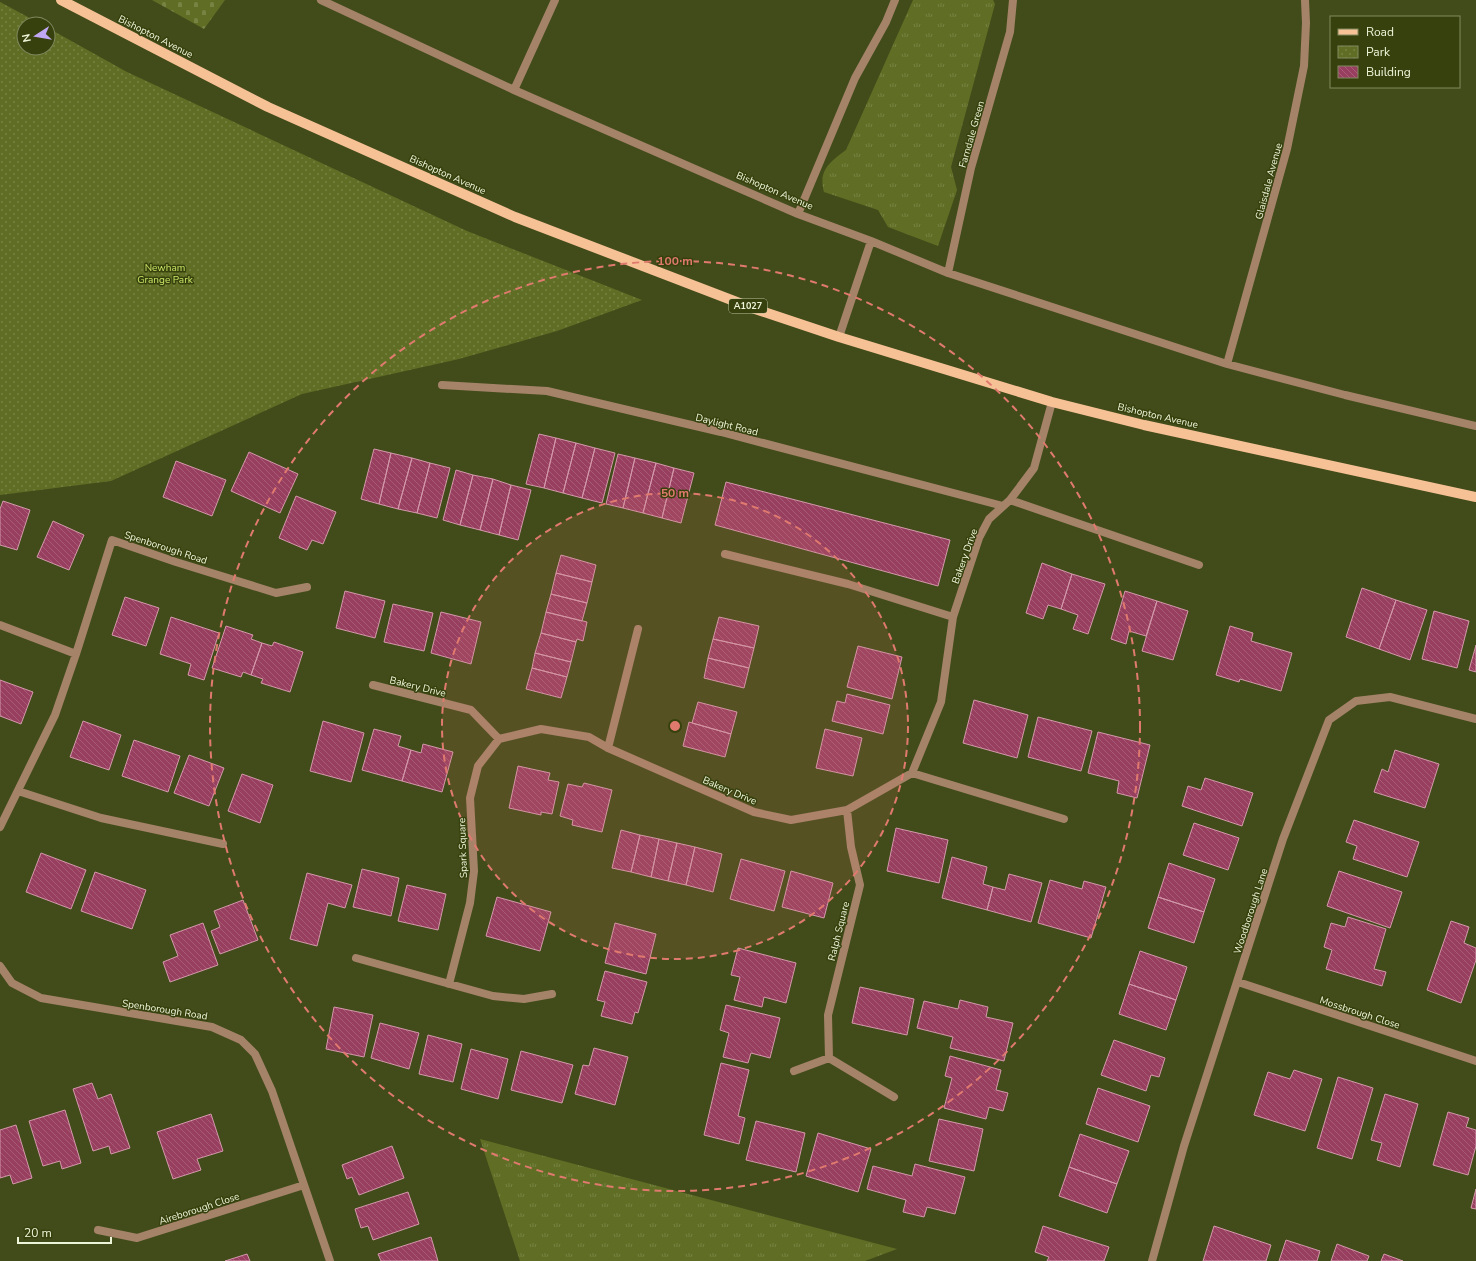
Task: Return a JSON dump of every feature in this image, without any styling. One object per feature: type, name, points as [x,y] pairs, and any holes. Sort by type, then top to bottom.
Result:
[{"type":"main road","name":"Bishopton Avenue","points":[[61,0],[268,107],[515,217],[755,309],[839,337],[1052,402],[1144,425],[1476,497]]},
{"type":"street","name":"Bishopton Avenue","points":[[321,0],[514,90],[798,214],[871,240],[948,273],[1227,364],[1345,395],[1476,426]]},
{"type":"street","points":[[514,90],[555,0]]},
{"type":"street","points":[[798,214],[855,78],[886,22],[895,0]]},
{"type":"street","name":"Farndale Green","points":[[948,273],[971,168],[1010,32],[1013,0]]},
{"type":"street","name":"Glaisdale Avenue","points":[[1227,364],[1287,149],[1304,66],[1306,23],[1304,0]]},
{"type":"street","points":[[839,337],[871,240]]},
{"type":"street","name":"Daylight Road","points":[[442,385],[547,391],[721,432],[1003,506]]},
{"type":"street","name":"Bakery Drive","points":[[373,685],[471,710],[499,739],[541,729],[589,738],[608,748],[754,812],[792,820],[847,810],[912,773],[941,702],[953,617],[979,538],[989,519],[1010,500],[1034,468],[1052,402]]},
{"type":"street","points":[[1010,500],[1198,565]]},
{"type":"street","name":"Spenborough Road","points":[[0,827],[55,715],[112,540],[176,562],[276,593],[307,587]]},
{"type":"street","points":[[725,554],[848,584],[953,617]]},
{"type":"street","points":[[0,625],[76,654]]},
{"type":"street","points":[[608,748],[638,629]]},
{"type":"street","name":"Woodborough Lane","points":[[1152,1261],[1184,1146],[1283,839],[1329,720],[1356,701],[1390,697],[1476,720]]},
{"type":"street","name":"Spark Square","points":[[448,984],[470,903],[473,877],[473,836],[470,798],[478,766],[499,739]]},
{"type":"street","points":[[912,773],[1064,819]]},
{"type":"street","points":[[18,791],[101,818],[223,844]]},
{"type":"street","name":"Ralph Square","points":[[829,1058],[828,1015],[860,885],[851,847],[847,810]]},
{"type":"street","points":[[356,958],[493,996],[524,998],[552,994]]},
{"type":"street","name":"Spenborough Road","points":[[0,966],[12,983],[41,998],[212,1027],[241,1040],[255,1054],[272,1091],[330,1261]]},
{"type":"street","name":"Mossbrough Close","points":[[1238,982],[1476,1061]]},
{"type":"street","points":[[794,1071],[829,1058],[894,1096]]},
{"type":"street","name":"Aireborough Close","points":[[98,1230],[137,1238],[304,1185]]},
{"type":"green space","points":[[152,0],[225,0],[204,29]]},
{"type":"green space","points":[[913,0],[993,0],[995,4],[951,167],[957,190],[938,246],[888,227],[878,210],[824,192],[823,184],[824,172],[827,167],[846,150]]},
{"type":"green space","name":"Newham Grange Park","points":[[0,2],[26,16],[16,16],[16,56],[56,56],[56,32],[127,72],[467,231],[642,300],[557,331],[459,359],[302,394],[111,481],[0,495]]},
{"type":"green space","points":[[480,1139],[897,1249],[865,1261],[520,1261]]},
{"type":"building","points":[[539,434],[556,438],[544,488],[526,484]]},
{"type":"building","points":[[556,438],[576,443],[563,493],[544,488]]},
{"type":"building","points":[[576,443],[595,448],[582,498],[563,493]]},
{"type":"building","points":[[595,448],[615,453],[602,503],[582,498]]},
{"type":"building","points":[[374,449],[391,453],[379,504],[361,499]]},
{"type":"building","points":[[249,452],[298,474],[280,513],[231,491]]},
{"type":"building","points":[[391,453],[412,458],[398,509],[379,504]]},
{"type":"building","points":[[618,454],[635,458],[623,508],[606,504]]},
{"type":"building","points":[[412,458],[430,463],[417,513],[398,509]]},
{"type":"building","points":[[635,458],[656,463],[643,513],[623,508]]},
{"type":"building","points":[[176,461],[226,480],[212,516],[163,497]]},
{"type":"building","points":[[430,463],[450,468],[437,518],[417,513]]},
{"type":"building","points":[[656,463],[674,468],[662,518],[643,513]]},
{"type":"building","points":[[674,468],[694,473],[681,523],[662,518]]},
{"type":"building","points":[[456,470],[473,475],[460,525],[443,520]]},
{"type":"building","points":[[473,475],[493,479],[480,530],[460,525]]},
{"type":"building","points":[[493,479],[511,485],[499,535],[480,530]]},
{"type":"building","points":[[726,482],[950,540],[938,586],[715,525]]},
{"type":"building","points":[[511,485],[531,490],[518,540],[499,535]]},
{"type":"building","points":[[296,496],[336,512],[323,544],[312,540],[307,550],[279,538]]},
{"type":"building","points":[[3,501],[30,510],[17,550],[0,545],[0,509]]},
{"type":"building","points":[[53,521],[84,535],[69,570],[37,557]]},
{"type":"building","points":[[561,555],[596,565],[592,582],[556,573]]},
{"type":"building","points":[[1042,563],[1072,574],[1061,609],[1048,605],[1043,619],[1026,613]]},
{"type":"building","points":[[556,573],[592,582],[587,603],[551,594]]},
{"type":"building","points":[[1072,574],[1105,584],[1088,634],[1073,629],[1078,615],[1061,609]]},
{"type":"building","points":[[1362,588],[1396,600],[1379,649],[1346,637]]},
{"type":"building","points":[[345,591],[385,601],[375,638],[336,628]]},
{"type":"building","points":[[1125,591],[1157,601],[1146,636],[1129,631],[1126,644],[1111,639]]},
{"type":"building","points":[[551,594],[587,603],[582,621],[546,612]]},
{"type":"building","points":[[125,597],[159,608],[146,646],[112,635]]},
{"type":"building","points":[[1396,600],[1427,610],[1410,660],[1379,649]]},
{"type":"building","points":[[1157,601],[1188,611],[1173,660],[1142,651]]},
{"type":"building","points":[[393,604],[433,613],[424,651],[384,642]]},
{"type":"building","points":[[1434,611],[1469,621],[1457,668],[1422,659]]},
{"type":"building","points":[[441,612],[481,622],[471,664],[431,653]]},
{"type":"building","points":[[546,612],[587,622],[583,641],[577,639],[576,642],[541,633]]},
{"type":"building","points":[[171,617],[219,633],[204,680],[188,675],[191,664],[160,654]]},
{"type":"building","points":[[719,617],[759,626],[754,648],[713,639]]},
{"type":"building","points":[[226,626],[253,635],[251,639],[262,643],[251,675],[243,672],[241,677],[212,668]]},
{"type":"building","points":[[1230,626],[1253,633],[1251,641],[1292,653],[1281,691],[1240,679],[1239,682],[1216,675]]},
{"type":"building","points":[[541,633],[576,642],[571,662],[535,653]]},
{"type":"building","points":[[713,639],[754,648],[749,668],[708,658]]},
{"type":"building","points":[[274,642],[303,652],[290,692],[261,683],[263,679],[251,675],[262,643],[272,646]]},
{"type":"building","points":[[1476,645],[1476,672],[1469,670]]},
{"type":"building","points":[[858,646],[902,657],[892,699],[847,687]]},
{"type":"building","points":[[535,653],[571,662],[567,677],[532,668]]},
{"type":"building","points":[[708,658],[749,668],[744,688],[704,678]]},
{"type":"building","points":[[532,668],[567,677],[561,698],[526,689]]},
{"type":"building","points":[[0,680],[33,692],[21,724],[0,716]]},
{"type":"building","points":[[847,694],[890,705],[883,734],[832,721],[837,701],[845,703]]},
{"type":"building","points":[[974,700],[1028,715],[1017,758],[963,743]]},
{"type":"building","points":[[698,702],[737,712],[731,734],[692,723]]},
{"type":"building","points":[[1038,717],[1092,731],[1081,771],[1028,757]]},
{"type":"building","points":[[83,721],[121,735],[109,770],[70,757]]},
{"type":"building","points":[[323,721],[364,733],[351,782],[310,771]]},
{"type":"building","points":[[689,722],[731,734],[725,757],[683,746]]},
{"type":"building","points":[[374,729],[401,736],[398,746],[411,750],[402,781],[362,770]]},
{"type":"building","points":[[825,729],[862,738],[853,776],[816,768]]},
{"type":"building","points":[[1098,732],[1150,745],[1137,798],[1117,793],[1119,781],[1088,773]]},
{"type":"building","points":[[134,740],[180,756],[168,792],[122,776]]},
{"type":"building","points":[[423,744],[453,752],[442,792],[402,781],[411,750],[421,753]]},
{"type":"building","points":[[1395,750],[1439,764],[1425,808],[1374,792],[1382,769],[1388,772]]},
{"type":"building","points":[[189,755],[224,768],[209,806],[174,793]]},
{"type":"building","points":[[518,766],[550,773],[548,780],[559,782],[552,814],[541,812],[541,815],[509,808]]},
{"type":"building","points":[[242,774],[273,785],[260,823],[228,811]]},
{"type":"building","points":[[1205,778],[1253,793],[1242,826],[1182,806],[1188,786],[1201,790]]},
{"type":"building","points":[[584,783],[612,790],[602,832],[572,825],[573,820],[560,816],[568,784],[582,787]]},
{"type":"building","points":[[1354,820],[1419,842],[1407,877],[1353,859],[1357,846],[1346,842]]},
{"type":"building","points":[[1194,823],[1239,838],[1228,870],[1183,855]]},
{"type":"building","points":[[896,828],[948,840],[939,883],[887,871]]},
{"type":"building","points":[[621,830],[640,835],[631,872],[612,868]]},
{"type":"building","points":[[640,835],[659,839],[651,877],[631,872]]},
{"type":"building","points":[[659,839],[677,843],[668,881],[651,877]]},
{"type":"building","points":[[677,843],[695,847],[686,885],[668,881]]},
{"type":"building","points":[[695,847],[722,854],[713,892],[686,885]]},
{"type":"building","points":[[41,853],[86,870],[71,909],[26,892]]},
{"type":"building","points":[[952,857],[987,867],[983,884],[993,887],[987,910],[942,898]]},
{"type":"building","points":[[741,859],[785,871],[774,911],[730,899]]},
{"type":"building","points":[[1169,863],[1215,879],[1204,912],[1158,897]]},
{"type":"building","points":[[362,869],[399,878],[391,916],[353,907]]},
{"type":"building","points":[[791,871],[833,883],[824,918],[782,907]]},
{"type":"building","points":[[1339,871],[1402,892],[1390,928],[1327,906]]},
{"type":"building","points":[[95,872],[146,890],[132,929],[81,911]]},
{"type":"building","points":[[307,873],[352,885],[345,908],[328,903],[317,946],[290,939]]},
{"type":"building","points":[[1009,874],[1042,883],[1031,922],[987,910],[993,887],[1005,890]]},
{"type":"building","points":[[1050,880],[1082,889],[1084,881],[1106,887],[1091,938],[1038,923]]},
{"type":"building","points":[[407,885],[446,894],[438,930],[398,921]]},
{"type":"building","points":[[497,897],[551,912],[540,951],[486,936]]},
{"type":"building","points":[[1158,897],[1204,912],[1194,943],[1148,928]]},
{"type":"building","points":[[243,900],[258,940],[220,954],[211,931],[220,927],[214,911]]},
{"type":"building","points":[[1348,917],[1386,929],[1374,969],[1386,972],[1382,986],[1326,969],[1332,950],[1324,947],[1331,923],[1345,927]]},
{"type":"building","points":[[1451,921],[1469,927],[1464,943],[1476,948],[1476,960],[1461,1003],[1427,990]]},
{"type":"building","points":[[203,923],[218,965],[170,982],[163,962],[178,956],[170,935]]},
{"type":"building","points":[[615,923],[656,934],[646,974],[605,963]]},
{"type":"building","points":[[738,948],[796,963],[786,1003],[764,997],[762,1007],[734,1000],[740,977],[731,975]]},
{"type":"building","points":[[1140,951],[1187,967],[1176,1000],[1129,984]]},
{"type":"building","points":[[605,971],[647,982],[638,1013],[635,1012],[632,1024],[601,1016],[605,1002],[597,1000]]},
{"type":"building","points":[[1129,984],[1176,1000],[1166,1030],[1119,1014]]},
{"type":"building","points":[[860,987],[914,999],[907,1035],[852,1023]]},
{"type":"building","points":[[960,1000],[988,1007],[986,1017],[1013,1023],[1004,1061],[950,1048],[953,1037],[917,1028],[924,1001],[958,1009]]},
{"type":"building","points":[[726,1005],[780,1018],[770,1058],[751,1053],[748,1063],[723,1057],[729,1033],[720,1030]]},
{"type":"building","points":[[334,1007],[373,1015],[364,1057],[326,1049]]},
{"type":"building","points":[[380,1023],[419,1033],[409,1069],[371,1058]]},
{"type":"building","points":[[428,1035],[462,1044],[453,1082],[419,1074]]},
{"type":"building","points":[[1114,1040],[1165,1058],[1159,1077],[1151,1075],[1146,1091],[1101,1075]]},
{"type":"building","points":[[594,1048],[628,1057],[615,1105],[575,1094],[583,1065],[589,1066]]},
{"type":"building","points":[[471,1049],[508,1059],[498,1099],[461,1089]]},
{"type":"building","points":[[521,1051],[573,1065],[562,1103],[511,1090]]},
{"type":"building","points":[[950,1056],[1001,1070],[996,1090],[1008,1093],[1003,1111],[989,1107],[986,1119],[944,1108],[952,1078],[945,1076]]},
{"type":"building","points":[[721,1063],[749,1070],[738,1116],[745,1118],[739,1144],[704,1135]]},
{"type":"building","points":[[1294,1070],[1322,1079],[1305,1131],[1254,1115],[1268,1072],[1290,1079]]},
{"type":"building","points":[[1338,1077],[1373,1088],[1352,1159],[1317,1148]]},
{"type":"building","points":[[92,1083],[98,1099],[111,1094],[130,1148],[111,1154],[109,1146],[93,1151],[73,1089]]},
{"type":"building","points":[[1098,1088],[1150,1106],[1138,1142],[1086,1124]]},
{"type":"building","points":[[1385,1094],[1418,1104],[1400,1167],[1377,1160],[1382,1143],[1371,1140]]},
{"type":"building","points":[[65,1110],[81,1163],[62,1169],[60,1161],[43,1166],[29,1121]]},
{"type":"building","points":[[1448,1112],[1469,1118],[1466,1127],[1476,1130],[1476,1146],[1468,1175],[1433,1165]]},
{"type":"building","points":[[211,1114],[223,1151],[197,1159],[201,1170],[173,1179],[157,1132]]},
{"type":"building","points":[[939,1119],[983,1129],[974,1171],[929,1161]]},
{"type":"building","points":[[756,1121],[805,1133],[796,1172],[746,1160]]},
{"type":"building","points":[[16,1125],[32,1178],[13,1184],[10,1175],[0,1178],[0,1130]]},
{"type":"building","points":[[818,1133],[871,1149],[858,1192],[806,1176]]},
{"type":"building","points":[[1080,1134],[1129,1151],[1117,1184],[1069,1167]]},
{"type":"building","points":[[392,1146],[404,1178],[359,1195],[352,1177],[347,1179],[342,1165]]},
{"type":"building","points":[[915,1164],[965,1177],[955,1214],[927,1207],[924,1217],[903,1212],[906,1200],[867,1189],[873,1166],[912,1176]]},
{"type":"building","points":[[1069,1167],[1117,1184],[1107,1213],[1059,1196]]},
{"type":"building","points":[[1476,1189],[1476,1209],[1471,1208]]},
{"type":"building","points":[[408,1192],[419,1224],[373,1240],[368,1226],[361,1228],[355,1209]]},
{"type":"building","points":[[1043,1226],[1109,1247],[1104,1261],[1047,1261],[1049,1257],[1035,1252]]},
{"type":"building","points":[[1214,1226],[1271,1245],[1266,1261],[1203,1261]]},
{"type":"building","points":[[431,1237],[438,1261],[381,1261],[378,1254]]},
{"type":"building","points":[[1286,1240],[1320,1251],[1317,1261],[1279,1261]]},
{"type":"building","points":[[1337,1244],[1369,1256],[1367,1261],[1331,1261]]},
{"type":"building","points":[[247,1254],[250,1261],[225,1261]]},
{"type":"building","points":[[1384,1254],[1403,1261],[1381,1261]]}]
